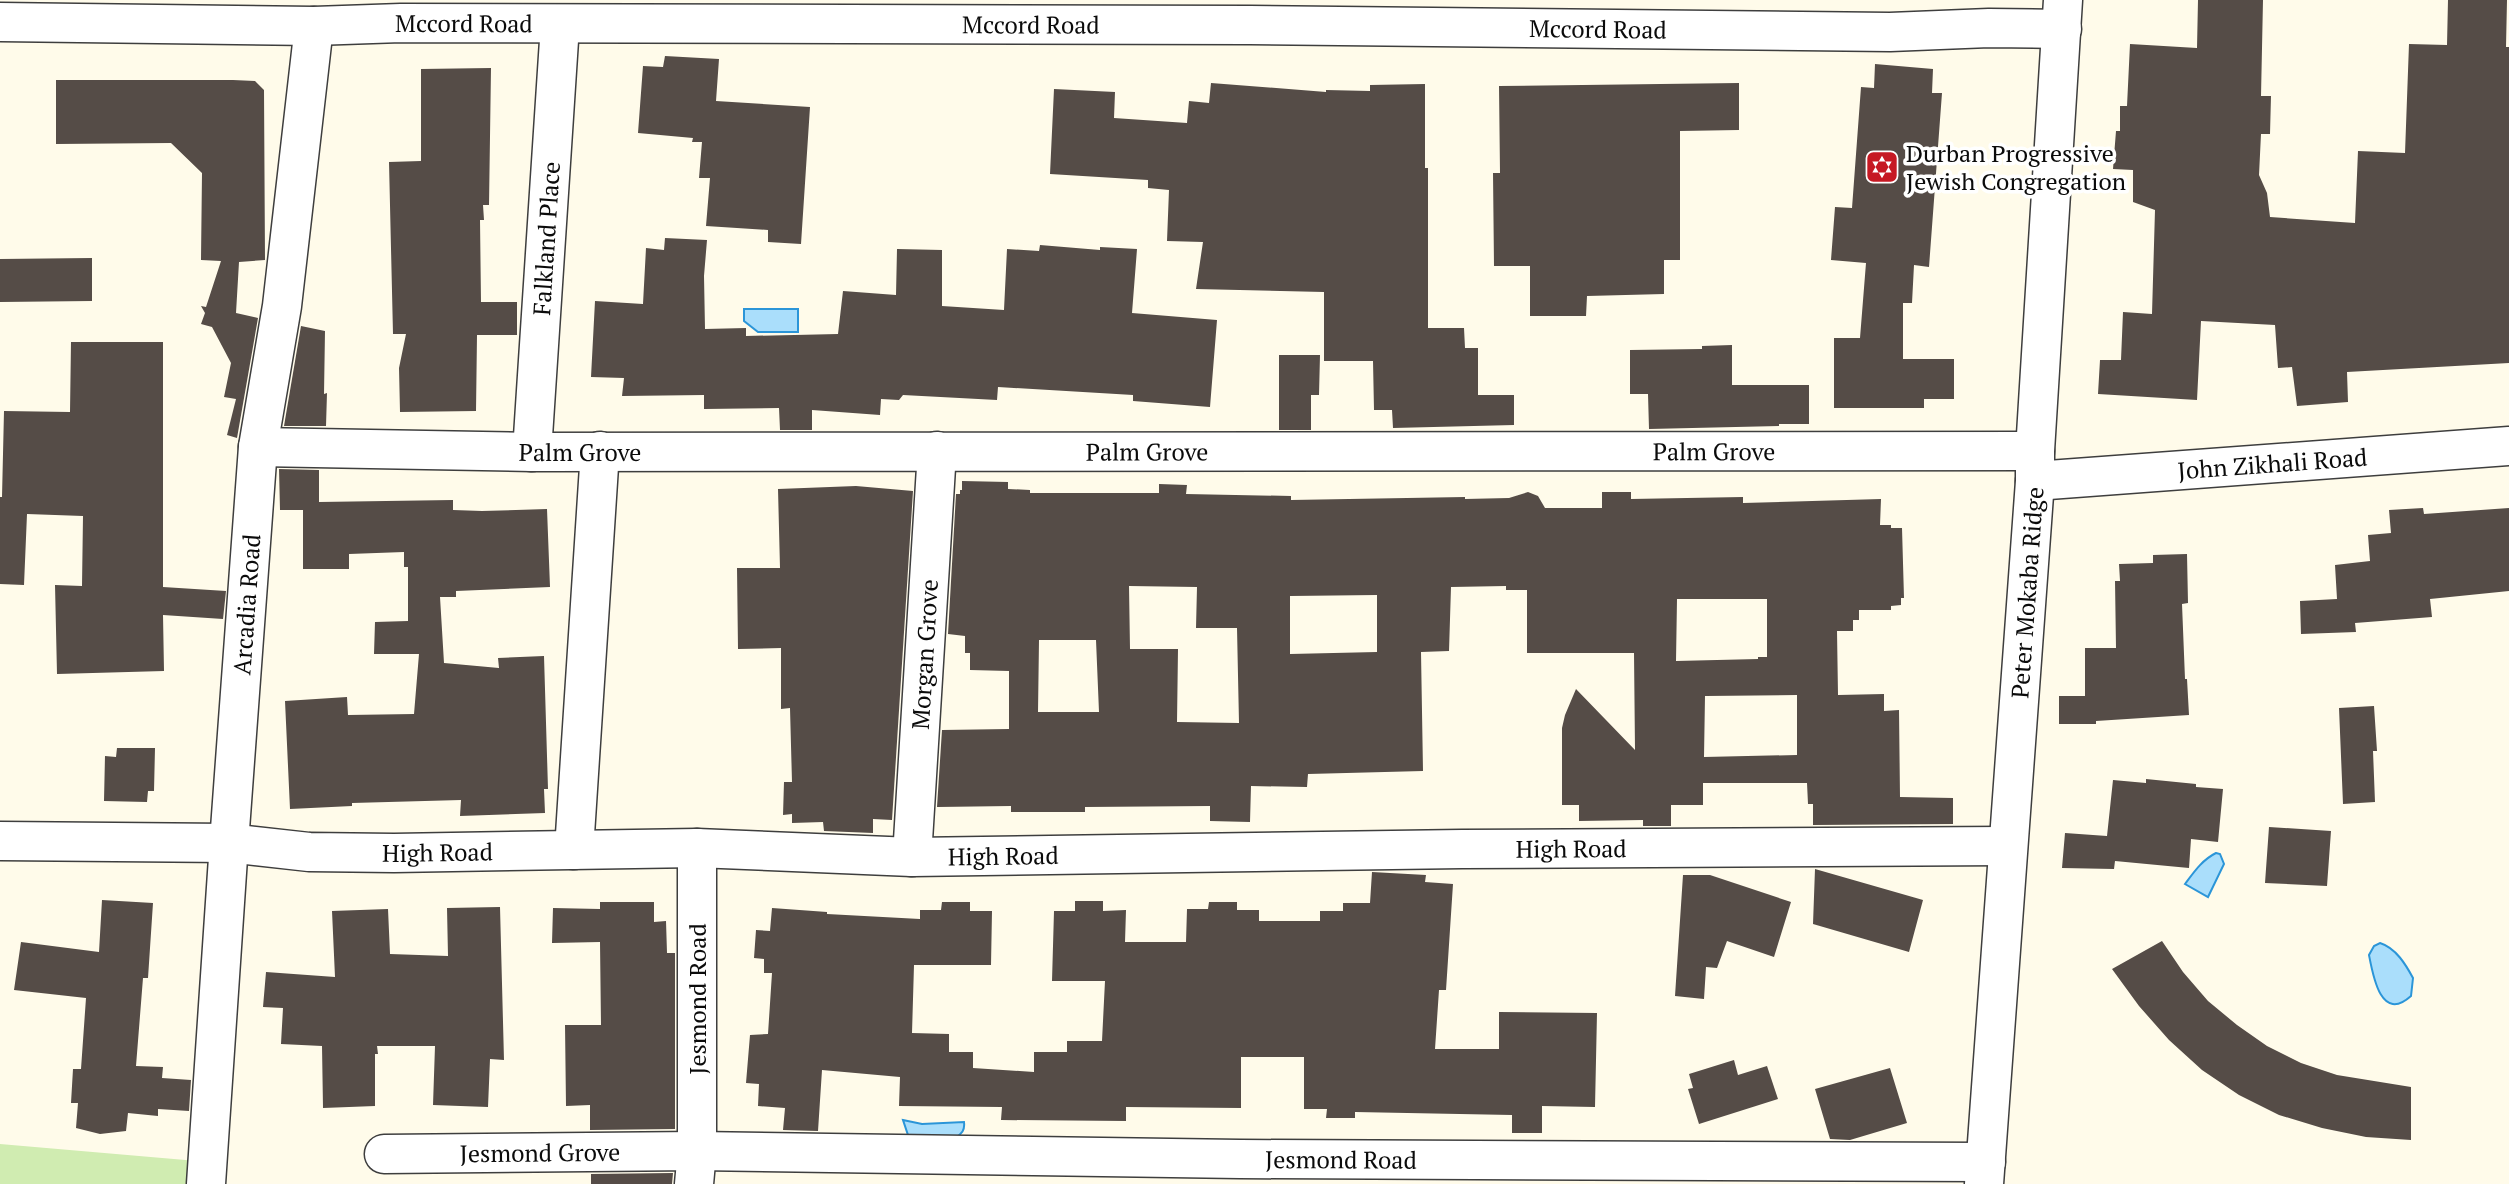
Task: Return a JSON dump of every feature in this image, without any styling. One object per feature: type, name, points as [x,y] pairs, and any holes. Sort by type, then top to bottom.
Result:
[{"type":"street","name":"Mccord Road","points":[[0,22],[67,12],[314,26],[401,23],[1250,26],[1890,32],[1987,14],[2062,14]]},
{"type":"street","name":"Peter Mokaba Ridge","points":[[1985,1173],[2035,466],[2062,14]]},
{"type":"street","name":"Falkland Place","points":[[532,452],[561,25]]},
{"type":"street","name":"Arcadia Road","points":[[206,1184],[258,447],[282,306],[314,26]]},
{"type":"street","name":"John Zikhali Road","points":[[2035,466],[2509,446]]},
{"type":"street","name":"Palm Grove","points":[[258,447],[532,452],[937,451],[2035,466]]},
{"type":"street","points":[[574,849],[600,451]]},
{"type":"street","name":"Morgan Grove","points":[[912,857],[937,451]]},
{"type":"street","name":"High Road","points":[[0,841],[229,843],[309,852],[697,848],[912,857],[1475,849],[2008,846]]},
{"type":"street","name":"Jesmond Road","points":[[697,848],[695,1167],[1985,1173]]},
{"type":"street","name":"Jesmond Grove","points":[[384,1154],[695,1167]]},
{"type":"green space","points":[[0,1144],[197,1161],[195,1184],[0,1184]]},
{"type":"water","points":[[744,309],[798,309],[798,332],[758,332],[744,321]]},
{"type":"water","points":[[2216,853],[2220,854],[2224,864],[2208,897],[2185,884],[2202,863]]},
{"type":"water","points":[[2380,943],[2396,953],[2413,978],[2411,996],[2401,1003],[2392,1004],[2386,1000],[2376,984],[2369,955],[2374,946]]},
{"type":"water","points":[[903,1120],[922,1124],[964,1122],[964,1127],[955,1138],[909,1138]]},
{"type":"building","points":[[2198,0],[2263,0],[2261,96],[2271,96],[2270,134],[2261,134],[2259,175],[2267,193],[2270,217],[2355,223],[2358,151],[2405,153],[2409,44],[2447,45],[2448,0],[2507,0],[2509,363],[2347,372],[2348,402],[2297,406],[2292,367],[2278,368],[2275,325],[2201,321],[2197,400],[2098,394],[2100,360],[2121,360],[2123,312],[2152,314],[2155,210],[2133,202],[2133,170],[2113,169],[2116,131],[2120,131],[2120,106],[2127,106],[2130,44],[2197,48]]},
{"type":"building","points":[[665,56],[719,59],[716,101],[810,107],[801,244],[768,242],[768,230],[706,226],[710,178],[699,178],[702,142],[692,142],[693,138],[638,133],[643,66],[663,67]]},
{"type":"building","points":[[1875,64],[1933,69],[1932,93],[1942,93],[1929,267],[1914,265],[1912,303],[1903,303],[1903,359],[1954,359],[1954,399],[1924,399],[1924,408],[1834,408],[1834,338],[1860,338],[1866,263],[1831,260],[1835,207],[1852,208],[1861,87],[1874,88]]},
{"type":"building","points":[[491,68],[489,205],[483,205],[484,220],[480,220],[481,302],[517,302],[517,335],[477,335],[476,411],[400,412],[399,368],[406,334],[393,334],[389,162],[421,161],[421,69]]},
{"type":"building","points":[[56,80],[255,81],[264,90],[265,260],[239,262],[236,313],[258,318],[237,438],[227,435],[236,399],[224,397],[231,363],[212,327],[201,324],[205,313],[201,306],[206,307],[221,261],[201,260],[202,173],[171,143],[56,144]]},
{"type":"building","points":[[1211,83],[1326,92],[1370,91],[1370,85],[1425,84],[1428,328],[1464,328],[1465,348],[1478,348],[1478,395],[1514,395],[1514,425],[1393,428],[1392,410],[1374,410],[1373,361],[1324,361],[1324,292],[1196,289],[1203,242],[1167,241],[1169,190],[1148,188],[1148,180],[1050,174],[1054,89],[1115,92],[1114,118],[1187,123],[1189,101],[1209,103]]},
{"type":"building","points":[[1739,83],[1739,130],[1680,131],[1680,260],[1664,260],[1664,294],[1587,296],[1586,316],[1530,316],[1530,266],[1494,266],[1493,173],[1500,173],[1499,86]]},
{"type":"building","points":[[665,238],[707,240],[704,276],[705,329],[746,328],[746,336],[838,334],[843,291],[896,295],[897,249],[942,250],[942,306],[1004,310],[1007,249],[1039,251],[1040,245],[1100,250],[1100,247],[1137,249],[1132,313],[1217,320],[1210,407],[1133,401],[1133,395],[998,387],[997,400],[903,395],[899,400],[881,399],[880,415],[812,410],[812,430],[780,430],[779,408],[704,409],[704,395],[622,396],[624,378],[591,377],[595,301],[643,304],[646,248],[664,250]]},
{"type":"building","points":[[92,258],[92,301],[0,302],[0,259]]},
{"type":"building","points":[[301,326],[325,331],[326,426],[284,426]]},
{"type":"building","points":[[71,342],[163,342],[163,587],[226,591],[223,619],[163,615],[164,671],[57,674],[55,585],[82,586],[83,516],[27,514],[24,585],[0,584],[4,411],[70,412]]},
{"type":"building","points":[[1732,345],[1732,385],[1809,385],[1809,424],[1649,429],[1648,394],[1630,394],[1630,350],[1702,349],[1702,346]]},
{"type":"building","points":[[1279,355],[1320,355],[1319,395],[1311,395],[1311,430],[1279,430]]},
{"type":"building","points":[[279,469],[319,470],[319,502],[453,500],[453,510],[547,509],[550,587],[456,591],[456,597],[440,597],[444,663],[499,668],[498,658],[544,656],[548,789],[544,789],[545,813],[460,816],[461,800],[352,803],[352,806],[290,809],[285,701],[347,697],[348,715],[414,714],[419,654],[374,654],[375,622],[408,621],[408,567],[404,567],[404,552],[349,554],[349,569],[303,569],[303,510],[280,510]]},
{"type":"building","points":[[962,481],[1008,482],[1008,489],[1030,490],[1030,493],[1159,493],[1159,484],[1187,485],[1186,494],[1291,496],[1291,500],[1509,498],[1528,492],[1538,496],[1545,508],[1602,508],[1602,492],[1631,492],[1631,499],[1743,497],[1743,503],[1881,499],[1880,525],[1902,528],[1904,598],[1901,598],[1901,605],[1891,606],[1891,610],[1859,610],[1859,620],[1853,620],[1853,631],[1837,631],[1838,695],[1884,694],[1884,711],[1899,710],[1900,797],[1953,798],[1953,824],[1813,825],[1813,804],[1808,804],[1807,783],[1703,783],[1703,805],[1671,805],[1671,826],[1643,826],[1643,820],[1579,821],[1579,805],[1562,805],[1562,728],[1565,715],[1576,689],[1635,750],[1634,653],[1527,653],[1527,590],[1506,590],[1506,586],[1451,587],[1449,651],[1421,652],[1423,771],[1308,774],[1307,787],[1251,786],[1250,822],[1210,821],[1210,806],[1085,807],[1085,812],[1011,812],[1011,806],[937,807],[942,730],[1009,729],[1009,671],[970,670],[970,653],[965,653],[965,636],[948,634],[956,494],[960,494]],"holes":[[[1129,586],[1197,587],[1196,628],[1237,628],[1239,723],[1177,722],[1178,649],[1130,649]],[[1377,595],[1377,652],[1290,654],[1290,596]],[[1677,599],[1767,599],[1767,657],[1676,661]],[[1039,640],[1096,640],[1099,712],[1038,712]],[[1797,695],[1797,755],[1704,757],[1705,696]]]},
{"type":"building","points":[[856,486],[913,491],[892,820],[873,819],[873,833],[824,831],[823,822],[792,823],[792,814],[783,815],[784,782],[792,782],[790,708],[781,709],[781,648],[738,649],[737,568],[780,568],[778,489]]},
{"type":"building","points":[[2423,508],[2424,514],[2509,508],[2509,591],[2430,599],[2432,617],[2355,623],[2356,632],[2301,634],[2300,601],[2337,599],[2335,565],[2370,561],[2368,535],[2391,533],[2389,510]]},
{"type":"building","points":[[2187,554],[2188,603],[2182,604],[2189,715],[2096,721],[2096,724],[2059,724],[2059,696],[2085,696],[2085,648],[2116,648],[2115,581],[2120,581],[2119,564],[2153,563],[2153,555]]},
{"type":"building","points":[[2374,706],[2377,751],[2373,751],[2375,802],[2343,804],[2339,708]]},
{"type":"building","points":[[117,748],[155,748],[154,791],[148,791],[147,802],[104,801],[105,756],[116,757]]},
{"type":"building","points":[[2146,779],[2223,789],[2218,842],[2191,839],[2189,868],[2115,861],[2114,869],[2062,868],[2065,833],[2107,836],[2113,780],[2146,783]]},
{"type":"building","points":[[2269,827],[2331,831],[2327,886],[2265,883]]},
{"type":"building","points":[[1815,869],[1923,900],[1909,952],[1813,924]]},
{"type":"building","points":[[1372,872],[1426,875],[1425,882],[1453,884],[1446,990],[1439,990],[1435,1049],[1499,1049],[1499,1012],[1597,1013],[1595,1107],[1542,1106],[1542,1133],[1512,1133],[1512,1115],[1355,1112],[1355,1118],[1326,1118],[1327,1109],[1304,1109],[1304,1057],[1241,1057],[1241,1108],[1126,1107],[1126,1121],[1001,1120],[1002,1107],[899,1106],[900,1077],[822,1070],[818,1131],[783,1130],[785,1108],[758,1106],[759,1084],[746,1083],[750,1035],[768,1034],[772,973],[764,973],[764,959],[754,958],[756,930],[770,931],[772,908],[920,919],[920,910],[941,910],[942,902],[970,902],[970,911],[992,911],[991,965],[914,965],[912,1033],[949,1034],[949,1052],[973,1052],[973,1068],[1034,1072],[1034,1052],[1067,1052],[1067,1041],[1102,1041],[1105,981],[1052,981],[1054,911],[1075,911],[1075,901],[1103,901],[1103,911],[1126,910],[1125,942],[1186,942],[1187,909],[1208,909],[1209,902],[1237,902],[1237,910],[1259,910],[1259,921],[1320,921],[1320,911],[1343,911],[1343,903],[1370,903]]},
{"type":"building","points":[[1683,875],[1710,875],[1791,902],[1774,957],[1727,941],[1717,968],[1706,967],[1704,999],[1675,996]]},
{"type":"building","points":[[102,900],[153,903],[148,978],[143,978],[136,1066],[163,1067],[162,1078],[191,1080],[189,1111],[158,1109],[158,1116],[128,1113],[126,1131],[100,1134],[76,1128],[78,1103],[71,1103],[73,1069],[81,1069],[86,998],[14,990],[21,942],[99,952]]},
{"type":"building","points":[[600,902],[654,902],[654,922],[666,921],[667,953],[675,953],[675,1129],[590,1130],[590,1105],[566,1106],[565,1025],[601,1025],[600,942],[552,943],[553,908],[600,909]]},
{"type":"building","points":[[500,907],[504,1060],[490,1059],[488,1107],[433,1105],[435,1046],[377,1046],[375,1106],[323,1108],[322,1046],[281,1044],[283,1008],[263,1007],[266,972],[335,977],[332,911],[388,909],[390,954],[448,956],[447,908]]},
{"type":"building","points":[[2162,941],[2183,972],[2208,1001],[2267,1046],[2301,1063],[2337,1075],[2411,1087],[2411,1140],[2366,1137],[2279,1115],[2239,1095],[2202,1070],[2169,1040],[2139,1006],[2112,969]]},
{"type":"building","points":[[1734,1060],[1738,1075],[1767,1066],[1778,1099],[1699,1124],[1688,1089],[1693,1088],[1689,1074]]},
{"type":"building","points":[[1890,1068],[1907,1123],[1850,1140],[1830,1139],[1815,1089]]},
{"type":"building","points":[[673,1173],[672,1184],[591,1184],[591,1174]]},
{"type":"place","name":"Durban Progressive Jewish Congregation","points":[[1882,167]]}]
